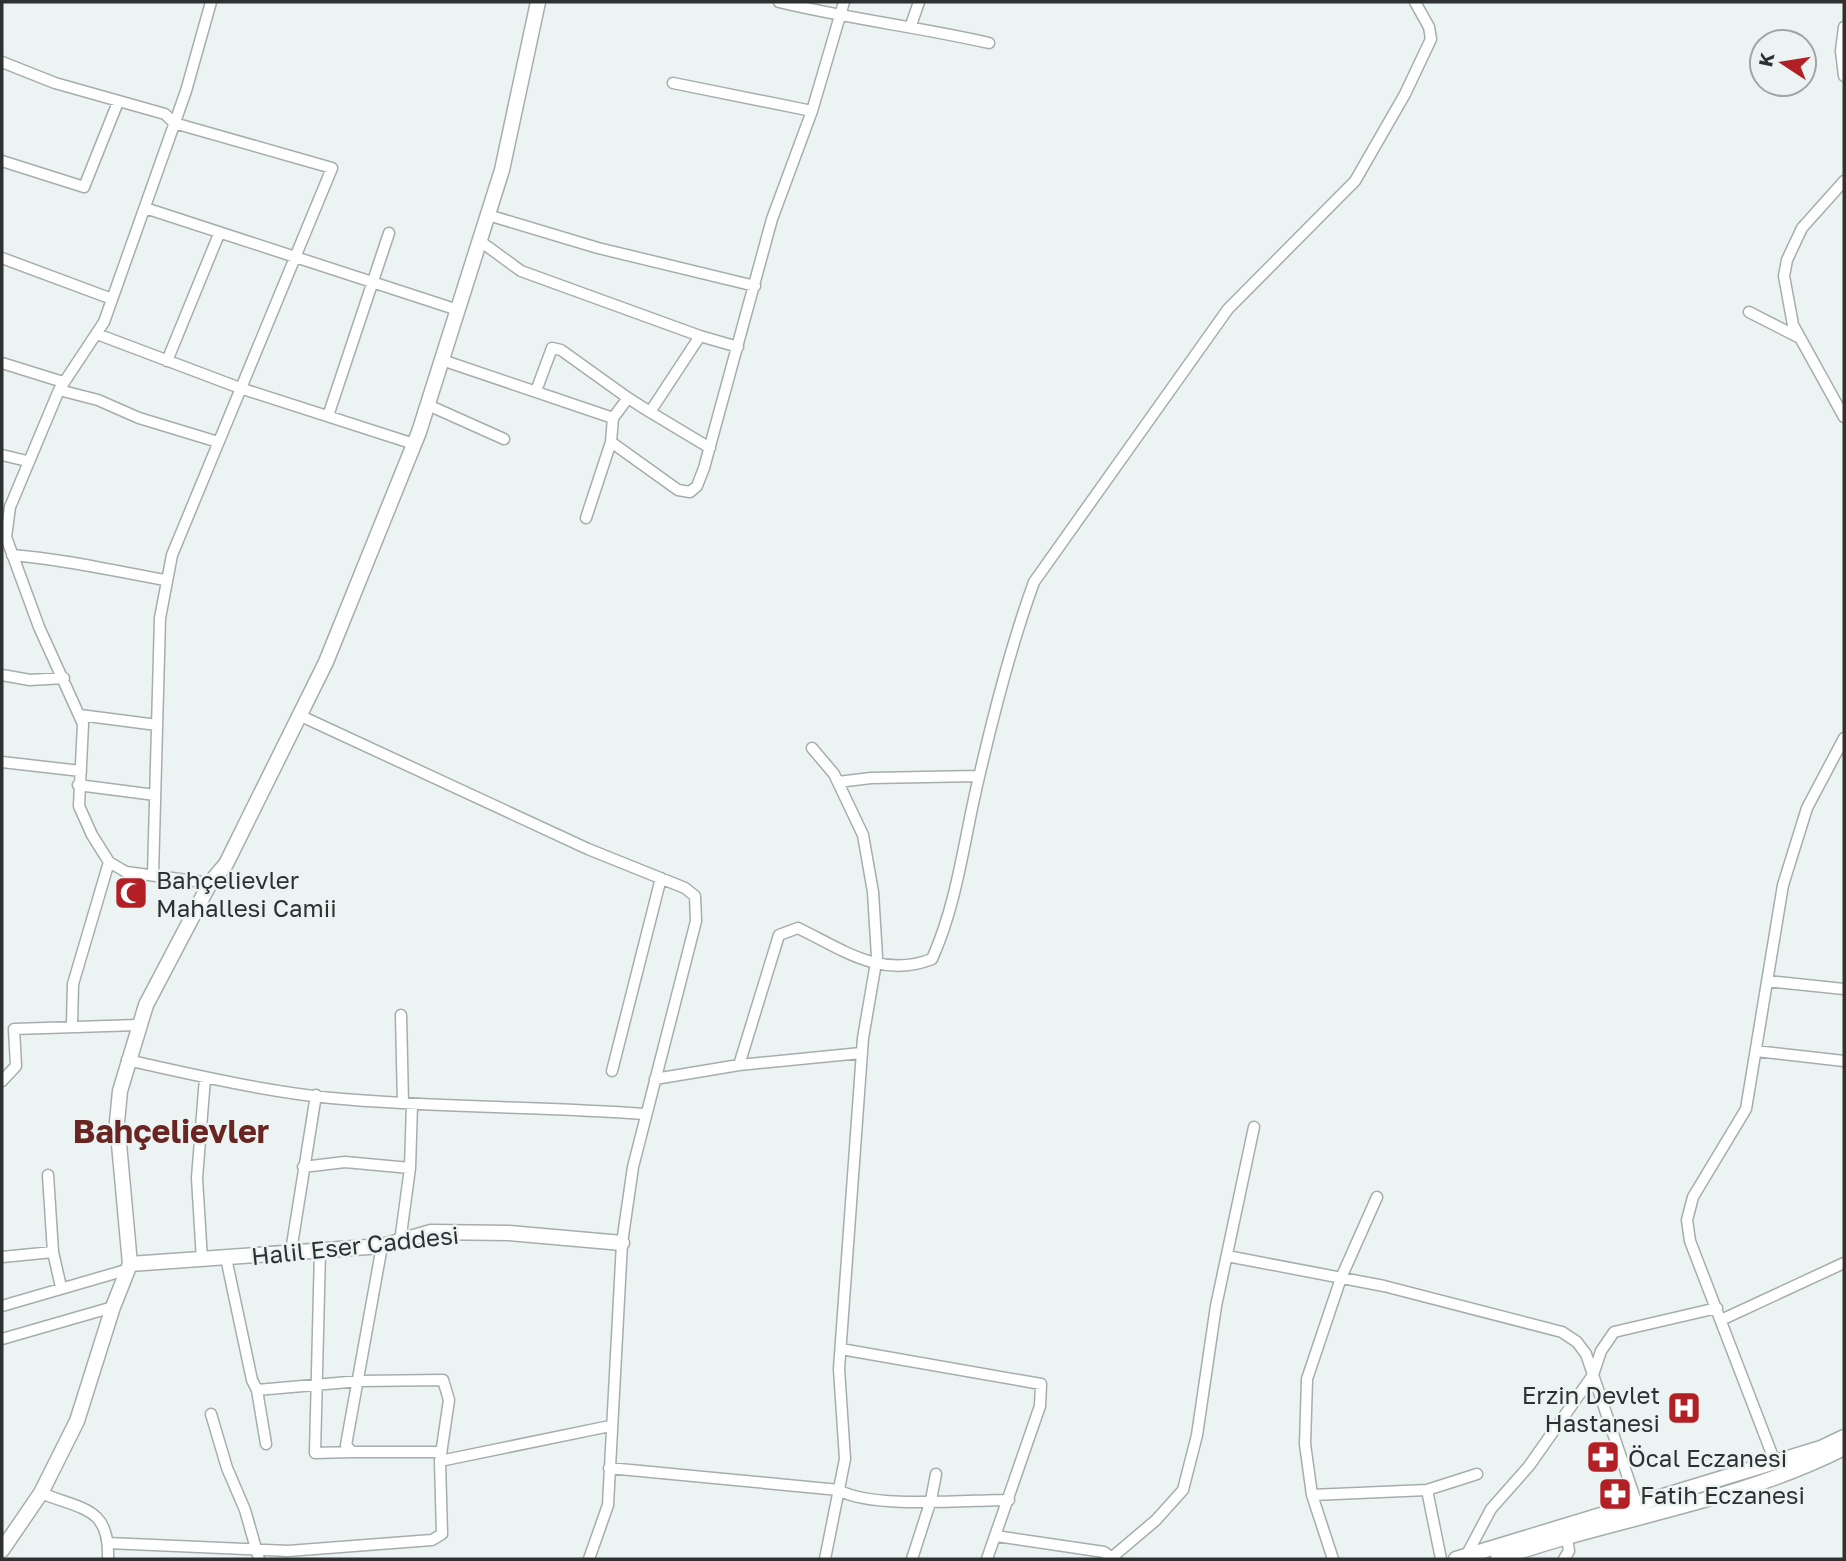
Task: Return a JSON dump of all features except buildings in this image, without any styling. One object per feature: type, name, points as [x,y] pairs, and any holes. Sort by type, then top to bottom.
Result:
[{"type":"street","points":[[209,883],[126,872],[108,862],[79,806],[83,724],[6,537],[10,507],[27,461],[61,386],[97,334],[112,299],[174,122],[211,2]]},
{"type":"street","points":[[3,1546],[41,1493],[77,1421],[128,1267],[117,1122],[127,1060],[138,1025],[209,883],[226,864],[301,716],[326,662],[414,444],[502,170],[538,2]]},
{"type":"street","points":[[779,2],[891,26],[911,25],[989,43]]},
{"type":"street","points":[[611,442],[678,490],[690,492],[697,486],[772,219],[813,111],[844,2]]},
{"type":"street","points":[[911,25],[919,2]]},
{"type":"street","points":[[739,1065],[779,935],[798,928],[876,965],[913,967],[932,959],[951,909],[979,776],[1022,615],[1034,582],[1228,309],[1355,181],[1405,94],[1431,38],[1429,27],[1415,2]]},
{"type":"street","points":[[1844,27],[1841,51],[1844,76]]},
{"type":"street","points":[[2,62],[55,83],[165,114],[174,122],[332,168],[172,555],[165,580],[160,618],[153,875]]},
{"type":"street","points":[[673,83],[813,111]]},
{"type":"street","points":[[2,161],[84,187],[118,102]]},
{"type":"street","points":[[1844,181],[1802,228],[1787,260],[1784,276],[1793,325],[1844,417]]},
{"type":"street","points":[[145,208],[458,310]]},
{"type":"street","points":[[488,215],[598,248],[755,286]]},
{"type":"street","points":[[328,416],[389,233]]},
{"type":"street","points":[[167,361],[219,234]]},
{"type":"street","points":[[480,241],[521,271],[700,336],[738,347]]},
{"type":"street","points":[[2,258],[112,299]]},
{"type":"street","points":[[1749,312],[1801,338]]},
{"type":"street","points":[[97,334],[240,388],[414,444]]},
{"type":"street","points":[[650,412],[700,336]]},
{"type":"street","points":[[536,391],[552,348],[561,351],[628,398],[709,448]]},
{"type":"street","points":[[442,360],[613,418]]},
{"type":"street","points":[[2,363],[139,418],[218,442]]},
{"type":"street","points":[[586,518],[611,442],[613,418],[628,398]]},
{"type":"street","points":[[428,405],[504,439]]},
{"type":"street","points":[[2,455],[27,461]]},
{"type":"street","points":[[12,555],[60,559],[84,566],[165,580]]},
{"type":"street","points":[[2,675],[30,680],[64,678]]},
{"type":"street","points":[[79,715],[157,725]]},
{"type":"street","points":[[301,716],[588,849],[685,888],[695,896],[696,921],[645,1114],[622,1243],[610,1426],[608,1505],[589,1559]]},
{"type":"street","points":[[1775,1462],[1690,1241],[1686,1220],[1698,1185],[1746,1110],[1783,885],[1807,808],[1844,738]]},
{"type":"street","points":[[812,748],[838,782],[863,835],[873,892],[876,965],[861,1053],[839,1369],[845,1459],[825,1559]]},
{"type":"street","points":[[2,762],[80,771]]},
{"type":"street","points":[[838,782],[871,778],[979,776]]},
{"type":"street","points":[[78,785],[155,794]]},
{"type":"street","points":[[72,1025],[73,984],[108,862]]},
{"type":"street","points":[[612,1071],[661,878]]},
{"type":"street","points":[[1767,981],[1844,989]]},
{"type":"street","points":[[400,1242],[410,1168],[401,1015]]},
{"type":"street","points":[[2,1028],[138,1025]]},
{"type":"street","points":[[2,1081],[16,1066],[14,1029]]},
{"type":"street","points":[[1756,1051],[1844,1061]]},
{"type":"street","points":[[655,1079],[739,1065],[861,1053]]},
{"type":"street","points":[[127,1060],[205,1078],[316,1095],[408,1103],[645,1114]]},
{"type":"street","points":[[202,1259],[197,1178],[205,1078]]},
{"type":"street","points":[[291,1251],[316,1095]]},
{"type":"street","points":[[996,1536],[1104,1552],[1111,1558],[1156,1520],[1183,1490],[1197,1435],[1227,1256],[1254,1127]]},
{"type":"street","points":[[303,1167],[345,1162],[410,1168]]},
{"type":"street","points":[[48,1175],[53,1252],[61,1287]]},
{"type":"street","points":[[1333,1559],[1312,1495],[1305,1444],[1307,1379],[1341,1278],[1377,1197]]},
{"type":"street","name":"Halil Eser Caddesi","points":[[128,1267],[291,1251],[382,1246],[431,1233],[509,1233],[622,1243]]},
{"type":"street","points":[[352,1452],[346,1445],[347,1429],[360,1381],[382,1246]]},
{"type":"street","points":[[320,1251],[315,1453],[352,1452],[440,1457],[610,1426]]},
{"type":"street","points":[[2,1257],[53,1252]]},
{"type":"street","points":[[1227,1256],[1341,1278],[1562,1332],[1577,1342],[1586,1354],[1637,1504]]},
{"type":"street","points":[[226,1258],[252,1380],[257,1390],[266,1444]]},
{"type":"street","points":[[1461,1558],[1491,1509],[1530,1466],[1593,1375],[1601,1351],[1614,1332],[1719,1314],[1844,1263]]},
{"type":"street","points":[[2,1306],[128,1267]]},
{"type":"street","points":[[2,1339],[113,1307]]},
{"type":"street","points":[[841,1349],[1041,1384],[1041,1406],[987,1559]]},
{"type":"street","points":[[108,1543],[258,1554],[432,1539],[442,1534],[440,1457],[449,1400],[443,1380],[360,1381],[257,1390]]},
{"type":"street","points":[[211,1415],[258,1554]]},
{"type":"street","points":[[1498,1559],[1637,1504],[1821,1448],[1844,1437]]},
{"type":"street","points":[[1461,1558],[1732,1492],[1844,1448]]},
{"type":"street","points":[[609,1468],[839,1490],[850,1497],[1009,1500]]},
{"type":"street","points":[[912,1559],[931,1500],[936,1474]]},
{"type":"street","points":[[1312,1495],[1427,1490],[1477,1474]]},
{"type":"street","points":[[1427,1490],[1441,1559]]},
{"type":"street","points":[[41,1493],[97,1515],[109,1534],[108,1559]]},
{"type":"street","points":[[1564,1559],[1569,1551],[1566,1531]]},
{"type":"place","name":"Bahçelievler Mahallesi Camii","points":[[131,893]]},
{"type":"place","name":"Erzin Devlet Hastanesi","points":[[1684,1408]]},
{"type":"place","name":"Öcal Eczanesi","points":[[1603,1457]]},
{"type":"place","name":"Fatih Eczanesi","points":[[1615,1494]]},
{"type":"district","name":"Bahçelievler","points":[[171,1131]]}]
